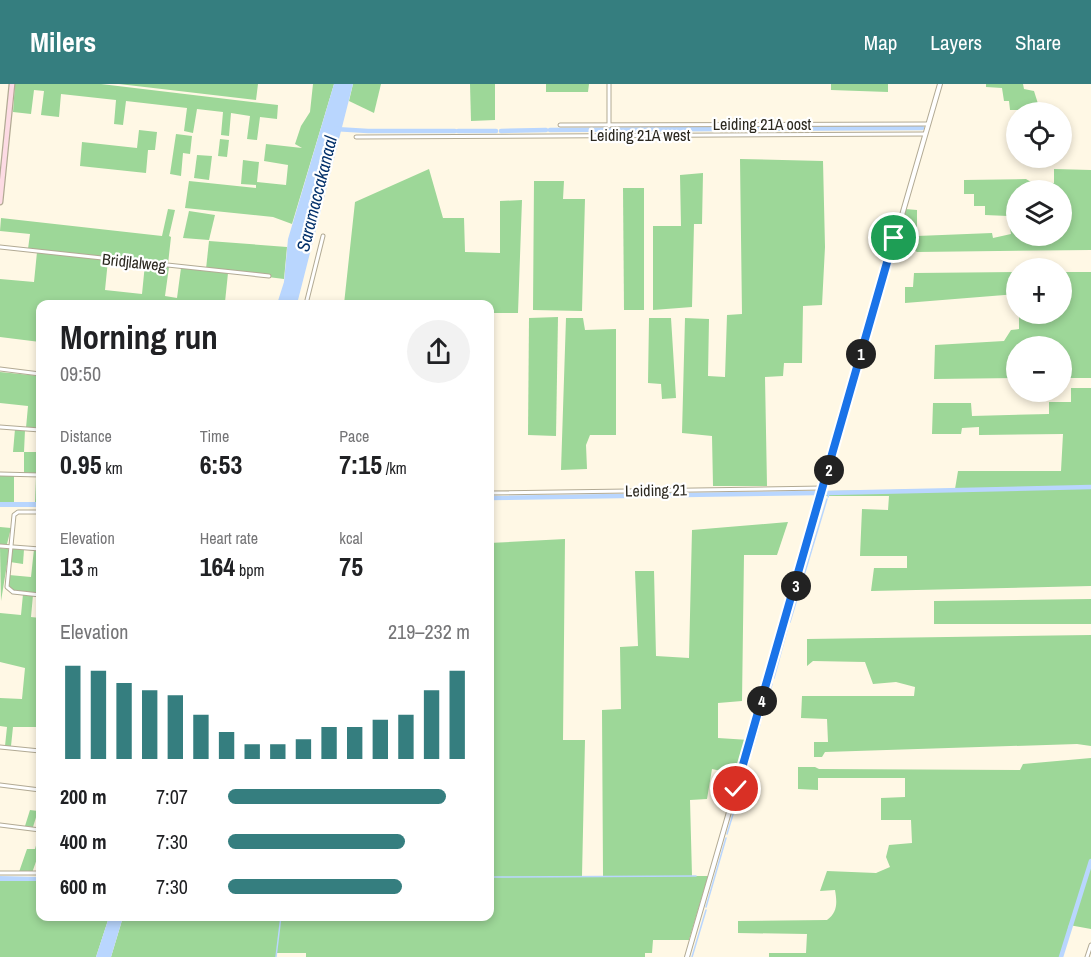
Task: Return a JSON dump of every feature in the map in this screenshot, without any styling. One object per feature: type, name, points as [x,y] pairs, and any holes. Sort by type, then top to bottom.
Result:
[{"type":"main road","points":[[0,202],[12,84]]},
{"type":"street","points":[[609,84],[609,126]]},
{"type":"street","points":[[687,957],[940,84]]},
{"type":"street","name":"Leiding 21A oost","points":[[560,125],[927,124]]},
{"type":"street","name":"Leiding 21A west","points":[[356,137],[925,134]]},
{"type":"street","points":[[307,300],[323,236]]},
{"type":"street","name":"Bridjlalweg","points":[[0,247],[269,276]]},
{"type":"street","points":[[0,369],[36,374]]},
{"type":"street","points":[[0,427],[36,430]]},
{"type":"street","points":[[0,474],[36,475]]},
{"type":"street","name":"Leiding 21","points":[[494,493],[824,488]]},
{"type":"street","points":[[36,512],[15,514],[8,590],[36,594]]},
{"type":"street","points":[[0,546],[36,549]]},
{"type":"street","points":[[0,747],[36,751]]},
{"type":"street","points":[[0,785],[36,790]]},
{"type":"street","points":[[0,825],[36,830]]},
{"type":"street","points":[[0,873],[36,873]]},
{"type":"street","points":[[1087,957],[1091,945]]},
{"type":"green space","points":[[15,84],[101,84],[278,105],[277,119],[260,117],[257,140],[247,139],[250,116],[231,113],[229,136],[221,135],[223,112],[197,109],[193,133],[184,131],[187,108],[126,101],[123,125],[114,124],[116,100],[61,94],[59,117],[41,115],[44,91],[34,90],[31,114],[13,112]]},
{"type":"green space","points":[[119,84],[258,84],[256,100]]},
{"type":"green space","points":[[313,84],[334,84],[292,224],[273,217],[185,208],[189,181],[256,188],[256,185],[241,184],[243,160],[259,162],[257,182],[286,185],[288,165],[264,161],[266,144],[302,148],[295,144],[301,126],[310,112]]},
{"type":"green space","points":[[353,84],[381,84],[374,113],[349,101]]},
{"type":"green space","points":[[470,84],[495,84],[495,120],[471,121]]},
{"type":"green space","points":[[546,84],[589,84],[588,92],[546,92]]},
{"type":"green space","points":[[831,84],[888,84],[888,92],[831,90]]},
{"type":"green space","points":[[986,84],[1023,84],[1024,89],[1034,91],[1037,102],[1004,101],[1002,88],[986,87]]},
{"type":"green space","points":[[139,130],[157,132],[155,150],[148,150],[146,173],[80,166],[82,142],[137,148]]},
{"type":"green space","points":[[176,134],[192,136],[190,154],[183,153],[181,176],[170,174]]},
{"type":"green space","points":[[220,139],[229,140],[227,157],[218,156]]},
{"type":"green space","points":[[197,155],[212,156],[209,180],[194,178]]},
{"type":"green space","points":[[740,159],[823,161],[825,247],[822,305],[803,306],[802,363],[784,363],[783,376],[765,377],[767,486],[713,486],[712,436],[682,433],[685,318],[709,319],[708,376],[725,377],[727,315],[742,314]]},
{"type":"green space","points":[[429,169],[443,218],[464,218],[465,252],[500,253],[500,201],[522,200],[518,313],[494,313],[494,300],[344,300],[355,202]]},
{"type":"green space","points":[[1054,169],[1091,170],[1091,250],[917,252],[910,247],[897,245],[905,209],[917,210],[917,236],[992,233],[993,238],[1006,235],[1006,246],[1072,246],[1072,180],[1054,180]]},
{"type":"green space","points":[[703,173],[702,224],[694,224],[692,307],[653,310],[653,226],[681,226],[680,175]]},
{"type":"green space","points":[[1026,179],[1028,180],[1006,180],[1006,216],[985,215],[985,206],[974,206],[974,194],[964,194],[964,180]]},
{"type":"green space","points":[[534,181],[564,181],[563,199],[585,199],[582,311],[533,310]]},
{"type":"green space","points":[[623,188],[644,188],[644,310],[624,310]]},
{"type":"green space","points":[[168,209],[175,210],[169,236],[171,237],[168,264],[28,249],[30,234],[0,231],[1,218],[162,236]]},
{"type":"green space","points":[[189,211],[215,215],[209,240],[183,238]]},
{"type":"green space","points":[[209,241],[287,247],[284,279],[206,269]]},
{"type":"green space","points":[[37,252],[108,260],[105,290],[142,294],[145,264],[169,267],[165,296],[177,298],[181,268],[228,273],[225,300],[36,300],[36,342],[0,337],[0,279],[34,282]]},
{"type":"green space","points":[[1006,272],[1006,295],[905,303],[905,287],[913,287],[914,273]]},
{"type":"green space","points":[[1072,272],[1091,272],[1091,378],[1072,378],[1072,336],[1007,336],[1011,330],[1019,329],[1019,324],[1072,324]]},
{"type":"green space","points":[[558,317],[556,436],[528,435],[529,318]]},
{"type":"green space","points":[[566,318],[583,318],[585,330],[616,329],[616,435],[590,435],[586,445],[587,469],[561,470]]},
{"type":"green space","points":[[649,318],[671,318],[676,398],[662,399],[661,384],[648,383]]},
{"type":"green space","points":[[1006,338],[1006,378],[934,379],[935,345],[1004,341]]},
{"type":"green space","points":[[0,372],[36,376],[36,429],[26,428],[28,406],[0,403]]},
{"type":"green space","points":[[1072,388],[1091,388],[1091,586],[871,591],[874,568],[907,568],[907,556],[860,556],[862,509],[888,510],[889,496],[825,496],[825,491],[955,489],[958,471],[1061,471],[1063,434],[979,435],[979,427],[962,428],[961,434],[932,434],[933,403],[971,403],[972,416],[1049,414],[1049,402],[1072,402]]},
{"type":"green space","points":[[15,429],[25,430],[24,452],[13,452]]},
{"type":"green space","points":[[24,452],[36,452],[36,473],[24,473]]},
{"type":"green space","points":[[0,476],[14,476],[14,502],[0,502]]},
{"type":"green space","points":[[788,522],[777,555],[744,555],[742,701],[718,703],[718,738],[749,740],[739,775],[712,769],[707,799],[690,800],[692,876],[708,876],[689,940],[653,940],[652,953],[645,953],[645,957],[306,957],[306,953],[277,953],[276,957],[111,957],[122,921],[494,921],[494,543],[565,539],[563,740],[585,740],[582,876],[603,876],[602,710],[621,709],[620,647],[638,646],[635,571],[654,571],[656,656],[689,658],[692,530]]},
{"type":"green space","points":[[0,527],[11,528],[7,544],[0,544]]},
{"type":"green space","points":[[0,548],[8,549],[9,552],[1,601]]},
{"type":"green space","points":[[12,548],[24,549],[23,564],[10,562]]},
{"type":"green space","points":[[34,549],[36,549],[36,593],[12,591],[8,587],[9,575],[31,577]]},
{"type":"green space","points":[[23,594],[33,595],[31,617],[36,618],[36,727],[13,727],[11,746],[5,746],[7,727],[0,726],[0,698],[22,699],[25,668],[0,662],[0,613],[21,615]]},
{"type":"green space","points":[[1091,599],[1091,624],[934,624],[934,601]]},
{"type":"green space","points":[[1091,635],[1091,746],[1077,744],[825,752],[822,757],[814,757],[814,742],[828,742],[827,719],[801,718],[802,696],[914,696],[915,687],[896,682],[873,684],[865,662],[813,661],[807,666],[807,639]]},
{"type":"green space","points":[[1091,758],[1091,929],[1069,925],[1061,957],[769,957],[769,953],[806,953],[807,934],[738,933],[738,921],[827,920],[833,914],[836,903],[835,890],[820,891],[827,871],[876,873],[890,867],[886,857],[889,845],[912,843],[911,820],[881,820],[881,798],[905,797],[905,778],[818,778],[818,790],[798,789],[798,767],[1020,770],[1023,764]]},
{"type":"green space","points":[[30,810],[36,811],[33,827],[25,826]]},
{"type":"green space","points":[[36,845],[36,862],[32,873],[19,872],[27,849],[35,849]]},
{"type":"green space","points":[[0,881],[36,881],[36,921],[108,921],[96,957],[0,957]]},
{"type":"water","name":"Saramaccakanaal","points":[[334,84],[353,84],[298,300],[278,300],[284,282],[288,239]]},
{"type":"water","points":[[0,502],[36,502],[36,507],[0,507]]},
{"type":"water","points":[[0,876],[36,877],[36,881],[0,881]]},
{"type":"water","points":[[108,921],[122,921],[111,957],[96,957]]},
{"type":"waterway","points":[[550,130],[922,128]]},
{"type":"waterway","name":"Saramaccakanaal","points":[[335,129],[455,131]]},
{"type":"waterway","points":[[501,131],[546,130]]},
{"type":"waterway","points":[[458,131],[496,131]]},
{"type":"waterway","points":[[826,493],[1091,487]]},
{"type":"waterway","points":[[494,498],[816,493]]},
{"type":"waterway","points":[[828,497],[829,493]]},
{"type":"waterway","points":[[790,622],[827,499]]},
{"type":"waterway","points":[[774,678],[787,630]]},
{"type":"waterway","points":[[761,720],[772,684]]},
{"type":"waterway","points":[[752,751],[760,724]]},
{"type":"waterway","points":[[748,765],[751,754]]},
{"type":"waterway","points":[[743,781],[747,769]]},
{"type":"waterway","points":[[741,788],[742,784]]},
{"type":"waterway","points":[[727,834],[740,791]]},
{"type":"waterway","points":[[706,907],[726,838]]},
{"type":"waterway","points":[[1061,957],[1091,861]]},
{"type":"waterway","points":[[494,877],[696,876]]},
{"type":"waterway","points":[[692,957],[706,910]]},
{"type":"waterway","points":[[276,957],[280,921]]},
{"type":"route","points":[[736,789],[894,238]]}]
